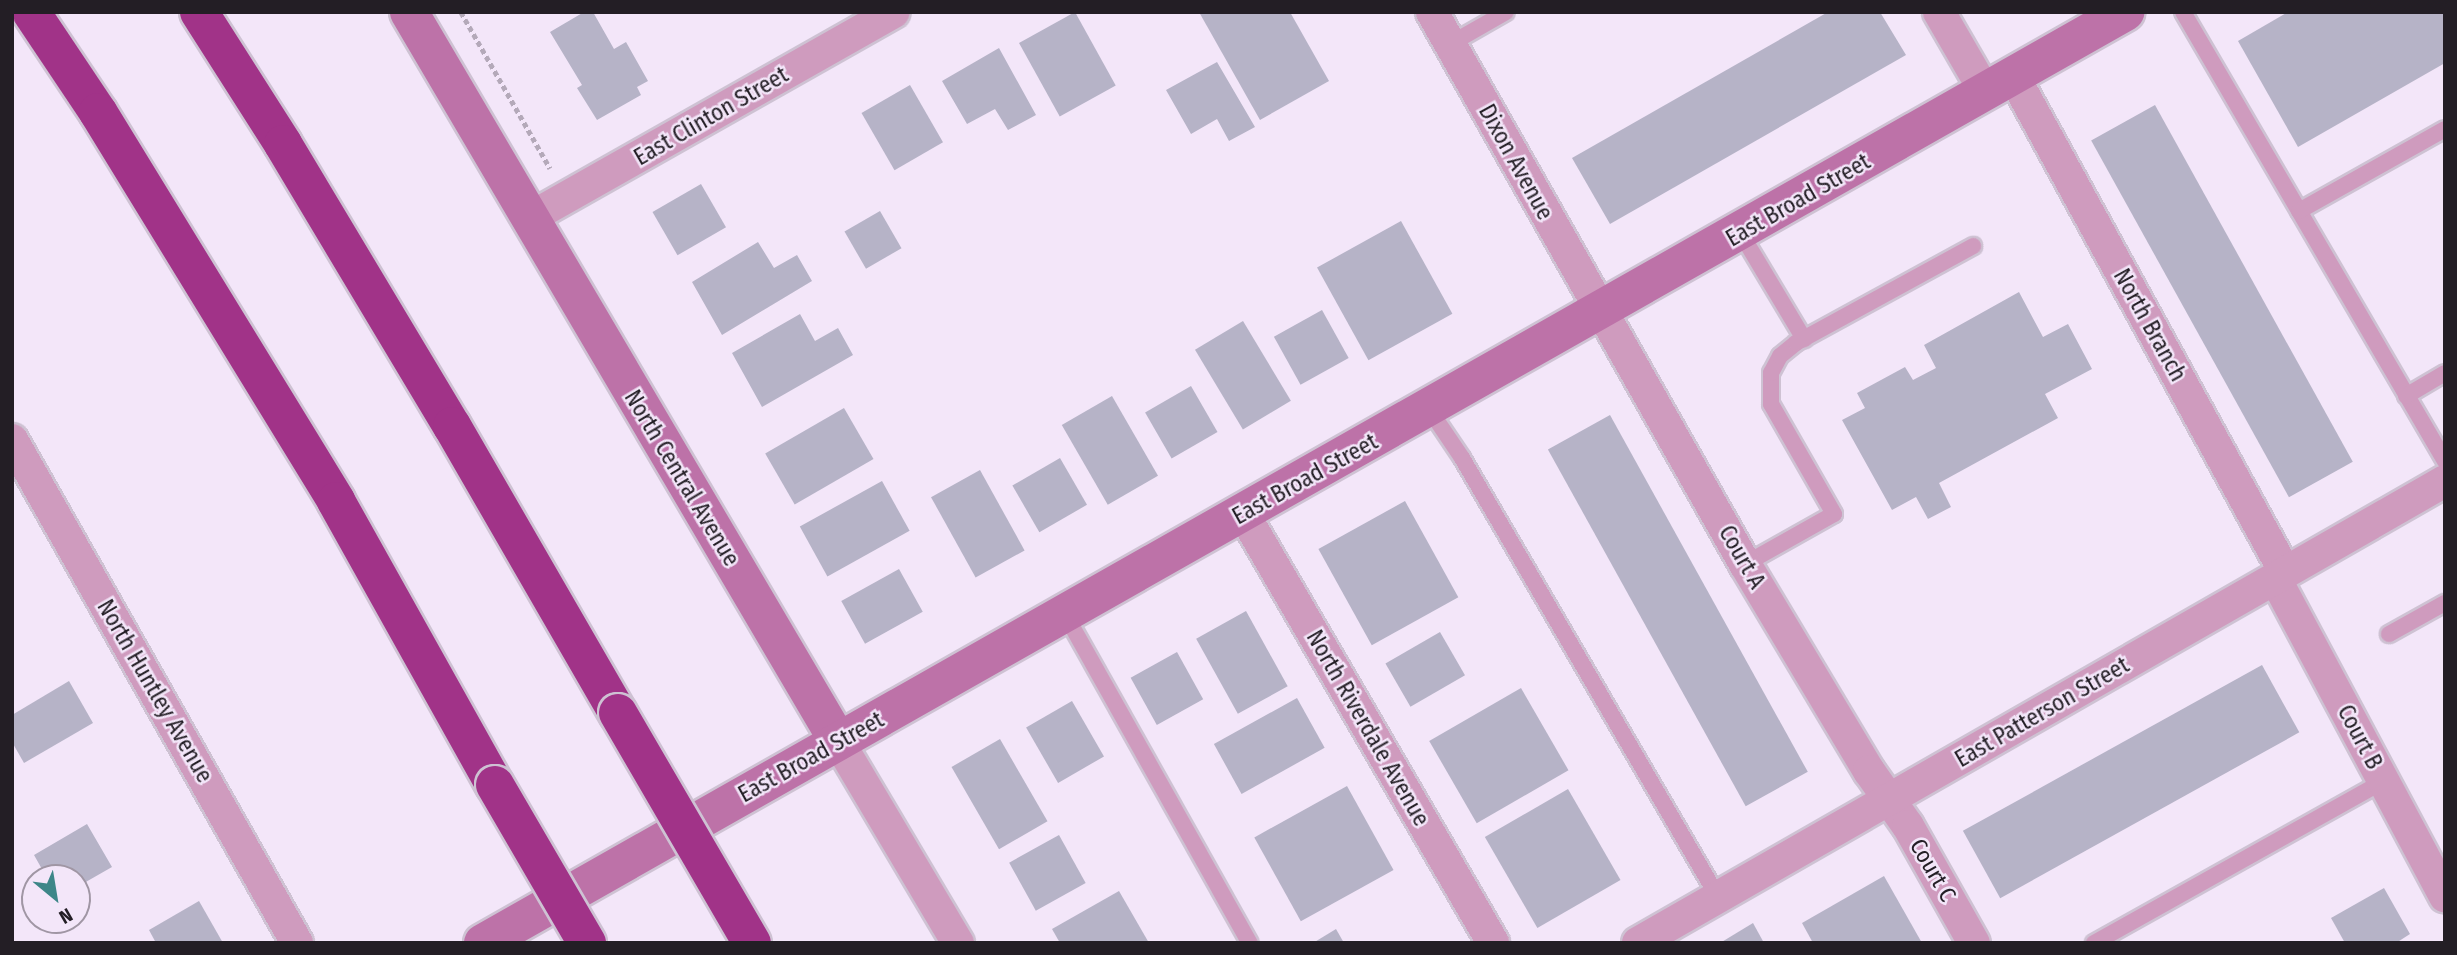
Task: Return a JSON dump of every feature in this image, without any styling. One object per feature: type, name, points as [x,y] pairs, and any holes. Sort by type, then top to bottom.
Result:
[{"type":"highway","points":[[31,12],[98,112],[336,501],[587,943]]},
{"type":"highway","points":[[199,12],[283,144],[445,414],[751,943]]},
{"type":"street","name":"North Central Avenue","points":[[409,12],[528,219],[958,943]]},
{"type":"street","name":"East Clinton Street","points":[[528,219],[894,12]]},
{"type":"street","name":"Dixon Avenue","points":[[1432,12],[1601,311]]},
{"type":"street","name":"North Branch","points":[[1938,12],[2000,85],[2280,575]]},
{"type":"street","name":"East Broad Street","points":[[484,943],[2125,12]]},
{"type":"street","name":"Court A","points":[[1601,311],[1745,564],[1869,771],[1891,799]]},
{"type":"street","name":"North Huntley Avenue","points":[[12,440],[297,943]]},
{"type":"street","name":"East Patterson Street","points":[[1638,943],[2445,481]]},
{"type":"street","name":"North Riverdale Avenue","points":[[1243,513],[1493,943]]},
{"type":"street","name":"Court B","points":[[2280,575],[2445,896]]},
{"type":"street","name":"Court C","points":[[1891,799],[1974,943]]},
{"type":"lane","points":[[1450,44],[1506,12]]},
{"type":"lane","points":[[2183,12],[2445,461]]},
{"type":"lane","points":[[2299,211],[2445,129]]},
{"type":"lane","points":[[1740,232],[1804,340]]},
{"type":"lane","points":[[1745,564],[1834,514],[1771,404],[1771,373],[1780,356],[1973,246]]},
{"type":"lane","points":[[2406,396],[2445,373]]},
{"type":"lane","points":[[1429,409],[1462,458],[1718,897]]},
{"type":"lane","points":[[2389,634],[2445,603]]},
{"type":"lane","points":[[1065,614],[1250,943]]},
{"type":"lane","points":[[2094,943],[2384,781]]},
{"type":"path","points":[[461,12],[551,169]]},
{"type":"building","points":[[584,12],[593,12],[614,49],[626,42],[648,81],[637,87],[641,95],[597,120],[577,88],[582,85],[550,32]]},
{"type":"building","points":[[1075,12],[1116,85],[1060,116],[1019,43]]},
{"type":"building","points":[[1199,12],[1290,12],[1329,81],[1260,120]]},
{"type":"building","points":[[1828,12],[1880,12],[1906,55],[1610,224],[1572,158]]},
{"type":"building","points":[[2288,12],[2445,12],[2445,63],[2298,147],[2238,41]]},
{"type":"building","points":[[999,48],[1036,115],[1008,130],[995,109],[967,124],[942,81]]},
{"type":"building","points":[[1217,62],[1255,127],[1229,141],[1217,119],[1191,134],[1166,90]]},
{"type":"building","points":[[910,85],[943,142],[895,170],[862,113]]},
{"type":"building","points":[[2155,105],[2353,462],[2289,497],[2091,140]]},
{"type":"building","points":[[701,184],[726,227],[678,255],[653,212]]},
{"type":"building","points":[[880,211],[902,248],[866,269],[844,232]]},
{"type":"building","points":[[1401,221],[1452,314],[1368,360],[1317,268]]},
{"type":"building","points":[[758,242],[774,268],[797,255],[812,281],[722,335],[692,282]]},
{"type":"building","points":[[2019,292],[2043,337],[2068,324],[2092,369],[2045,394],[2058,418],[1939,483],[1951,507],[1928,519],[1916,497],[1892,510],[1842,420],[1865,408],[1857,393],[1905,367],[1913,380],[1936,368],[1924,345]]},
{"type":"building","points":[[1322,310],[1349,358],[1301,385],[1274,337]]},
{"type":"building","points":[[800,314],[815,341],[838,328],[853,355],[762,407],[732,353]]},
{"type":"building","points":[[1243,321],[1291,401],[1243,430],[1195,350]]},
{"type":"building","points":[[1191,386],[1218,432],[1172,458],[1145,412]]},
{"type":"building","points":[[1112,396],[1158,476],[1108,505],[1062,425]]},
{"type":"building","points":[[844,408],[874,459],[795,505],[765,454]]},
{"type":"building","points":[[1610,415],[1808,772],[1746,806],[1548,449]]},
{"type":"building","points":[[1060,458],[1087,505],[1039,532],[1012,486]]},
{"type":"building","points":[[980,470],[1025,550],[976,578],[931,497]]},
{"type":"building","points":[[882,481],[910,531],[827,576],[800,527]]},
{"type":"building","points":[[1405,501],[1458,597],[1372,645],[1318,549]]},
{"type":"building","points":[[899,569],[923,612],[865,644],[841,601]]},
{"type":"building","points":[[1246,611],[1288,686],[1238,714],[1196,639]]},
{"type":"building","points":[[1440,632],[1465,675],[1410,707],[1385,664]]},
{"type":"building","points":[[1177,652],[1203,699],[1157,725],[1131,678]]},
{"type":"building","points":[[2262,665],[2299,732],[2000,898],[1963,831]]},
{"type":"building","points":[[69,681],[93,723],[24,763],[12,742],[12,715]]},
{"type":"building","points":[[1521,688],[1568,770],[1477,823],[1429,741]]},
{"type":"building","points":[[1297,698],[1325,748],[1242,794],[1214,744]]},
{"type":"building","points":[[1072,701],[1104,756],[1058,783],[1026,728]]},
{"type":"building","points":[[1000,739],[1048,821],[999,849],[952,767]]},
{"type":"building","points":[[1347,786],[1394,870],[1301,921],[1254,837]]},
{"type":"building","points":[[1568,789],[1620,880],[1537,928],[1485,837]]},
{"type":"building","points":[[87,824],[112,867],[91,879],[91,864],[39,864],[34,855]]},
{"type":"building","points":[[1059,835],[1086,883],[1036,911],[1009,863]]},
{"type":"building","points":[[1884,876],[1922,943],[1813,943],[1802,923]]},
{"type":"building","points":[[2384,888],[2410,934],[2396,943],[2345,943],[2331,918]]},
{"type":"building","points":[[1119,891],[1149,943],[1060,943],[1052,929]]},
{"type":"building","points":[[199,901],[223,943],[156,943],[149,930]]},
{"type":"building","points":[[1753,923],[1764,943],[1720,943]]},
{"type":"building","points":[[1336,929],[1344,943],[1313,943]]}]
